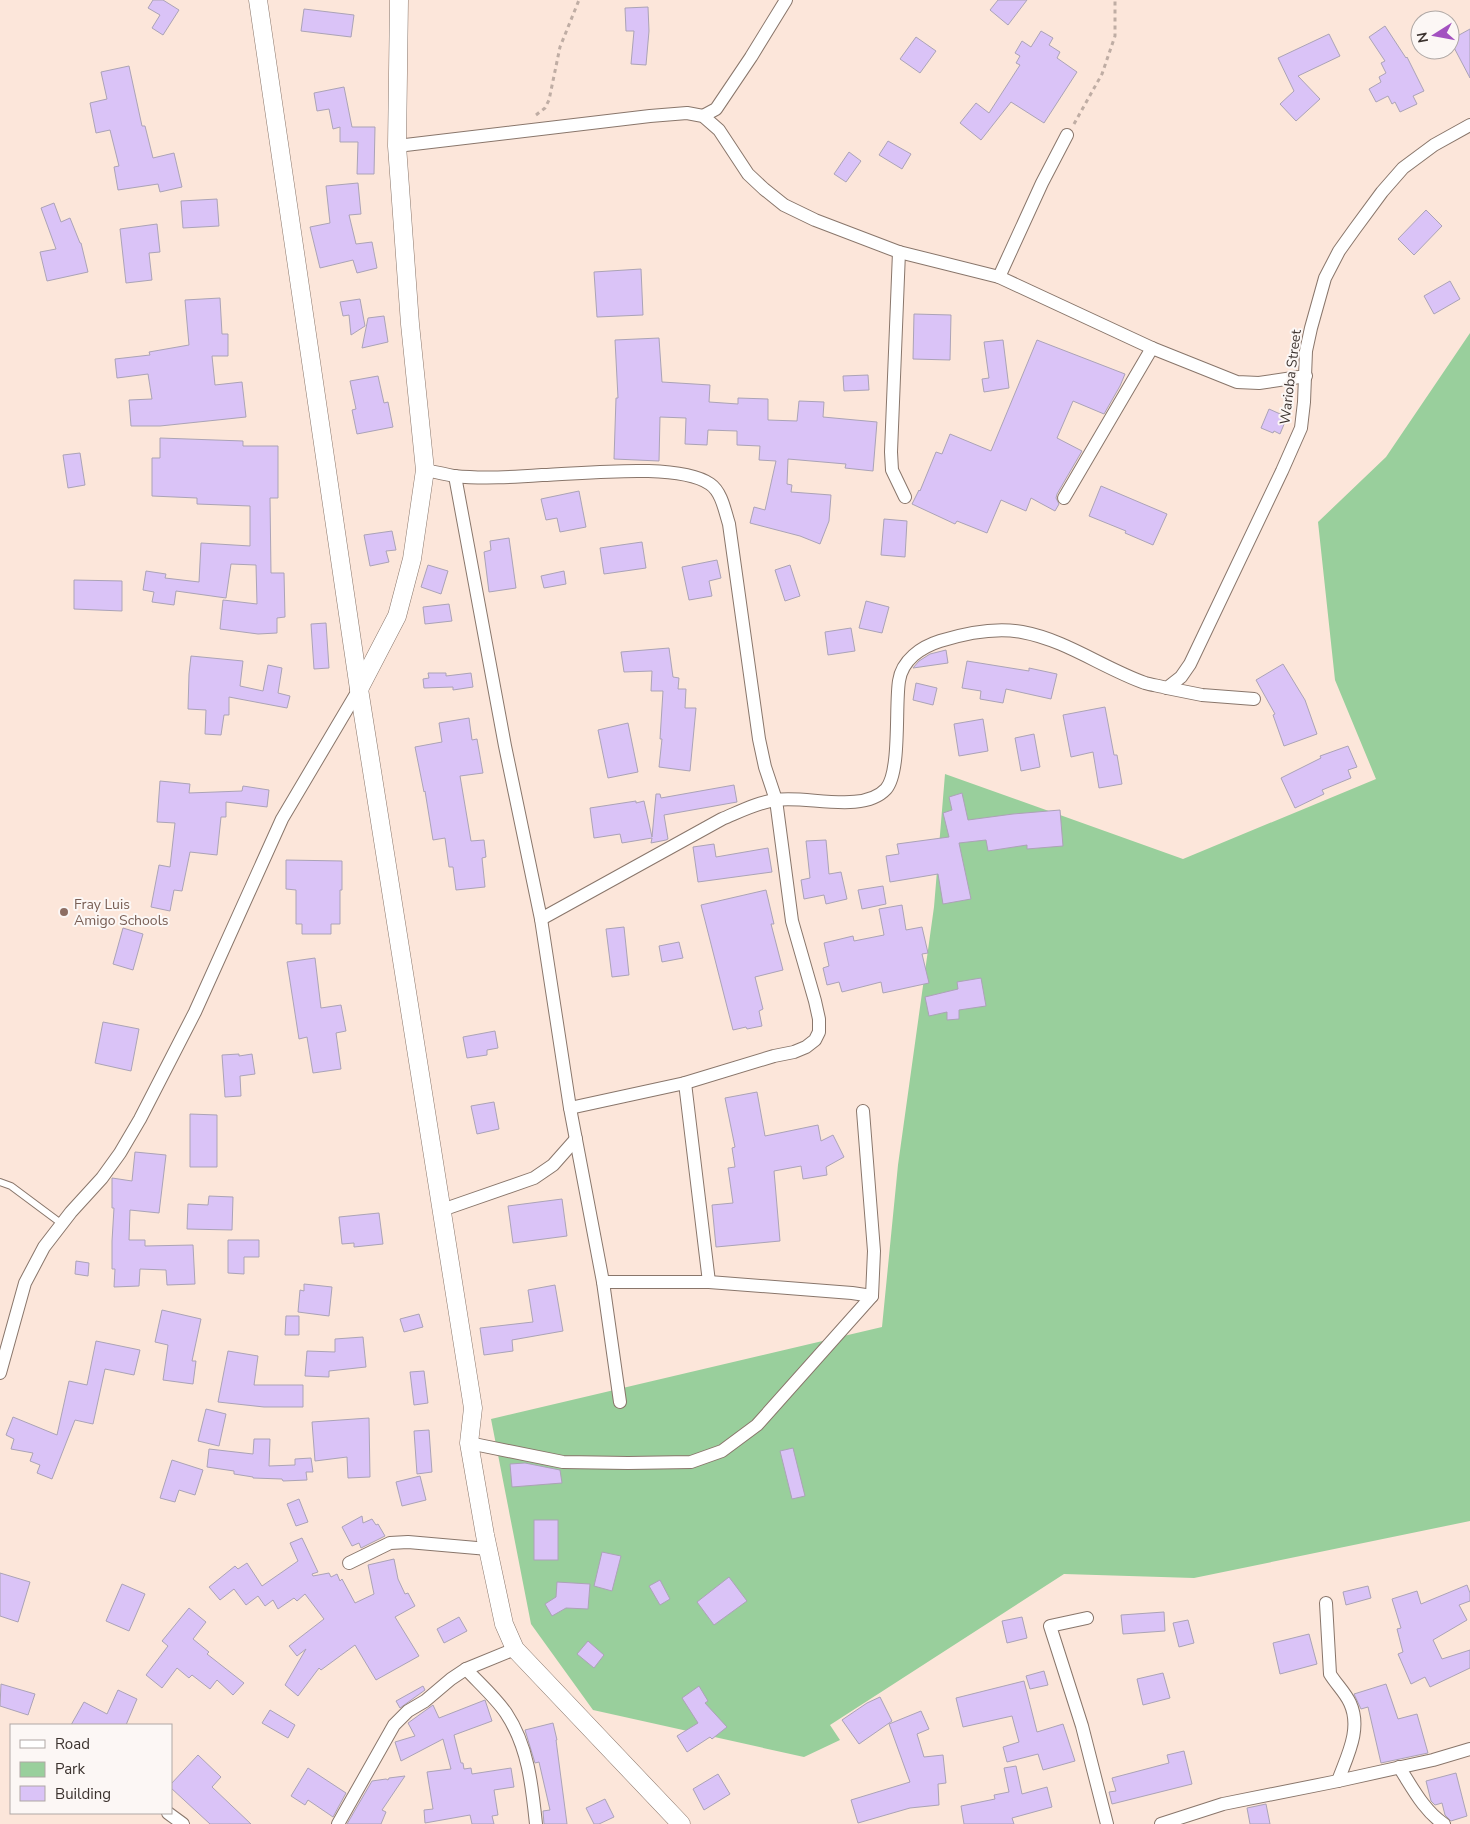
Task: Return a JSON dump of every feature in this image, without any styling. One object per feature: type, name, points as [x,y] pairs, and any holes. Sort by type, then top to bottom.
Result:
[{"type":"street","points":[[258,0],[359,689],[473,1408],[469,1443],[488,1550],[504,1624],[515,1648],[681,1824]]},
{"type":"street","points":[[0,1373],[25,1283],[44,1246],[102,1178],[120,1154],[140,1120],[195,1012],[282,819],[359,689],[397,616],[412,559],[425,470],[410,324],[397,146],[399,0]]},
{"type":"street","points":[[703,116],[716,109],[751,58],[786,0]]},
{"type":"street","points":[[397,146],[650,116],[687,113],[703,116],[719,130],[748,174],[764,190],[784,204],[815,220],[899,252],[999,277],[1152,348],[1237,382],[1259,383],[1306,376]]},
{"type":"street","name":"Warioba Street","points":[[1167,688],[1181,677],[1190,664],[1301,428],[1306,376],[1306,351],[1315,310],[1325,278],[1339,251],[1382,192],[1403,168],[1434,145],[1470,125]]},
{"type":"street","points":[[999,277],[1042,183],[1068,135]]},
{"type":"street","points":[[899,252],[890,452],[892,470],[904,497]]},
{"type":"street","points":[[1064,498],[1152,348]]},
{"type":"street","points":[[425,470],[455,476],[542,476],[642,471],[691,476],[702,478],[713,485],[721,498],[729,524],[759,740],[767,776],[776,800],[792,921],[820,1019],[819,1032],[815,1040],[800,1050],[686,1083],[570,1108]]},
{"type":"street","points":[[455,476],[505,746],[541,919],[570,1108],[602,1282],[620,1402]]},
{"type":"street","points":[[541,919],[722,818],[776,800],[859,802],[875,797],[886,789],[894,774],[899,680],[905,664],[918,652],[934,643],[965,634],[1000,630],[1022,632],[1058,643],[1145,683],[1202,695],[1254,699]]},
{"type":"street","points":[[686,1083],[710,1282]]},
{"type":"street","points":[[423,1087],[416,1103],[463,1400],[473,1408]]},
{"type":"street","points":[[469,1443],[563,1462],[691,1462],[722,1451],[757,1425],[872,1296],[874,1251],[863,1112]]},
{"type":"street","points":[[442,1210],[534,1178],[553,1165],[576,1139]]},
{"type":"street","points":[[602,1282],[710,1282],[872,1296]]},
{"type":"street","points":[[349,1563],[390,1543],[408,1542],[488,1550]]},
{"type":"street","points":[[1326,1603],[1330,1674],[1349,1700],[1355,1714],[1356,1728],[1338,1781]]},
{"type":"street","points":[[1087,1618],[1050,1626],[1082,1726],[1107,1824]]},
{"type":"street","points":[[338,1824],[394,1725],[408,1711],[425,1701],[466,1669],[515,1648]]},
{"type":"street","points":[[466,1669],[505,1712],[525,1752],[529,1767],[536,1824]]},
{"type":"street","points":[[1161,1824],[1223,1804],[1338,1781],[1452,1755],[1470,1749]]},
{"type":"street","points":[[1399,1767],[1426,1806],[1444,1824]]},
{"type":"street","points":[[169,1814],[183,1824]]},
{"type":"lane","points":[[0,1182],[10,1186],[62,1224]]},
{"type":"path","points":[[520,131],[545,108],[549,100],[560,47],[579,0]]},
{"type":"path","points":[[1068,135],[1102,74],[1115,36],[1115,0]]},
{"type":"green space","points":[[1470,333],[1470,1521],[1194,1578],[1064,1574],[830,1725],[840,1740],[804,1757],[593,1710],[531,1624],[491,1419],[882,1327],[898,1165],[934,907],[945,774],[1183,859],[1376,779],[1335,680],[1318,522],[1386,457]]},
{"type":"building","points":[[153,0],[163,0],[179,10],[163,35],[152,28],[160,15],[148,8]]},
{"type":"building","points":[[998,0],[1027,0],[1008,25],[990,10]]},
{"type":"building","points":[[648,7],[649,31],[646,65],[631,64],[634,31],[626,31],[625,8]]},
{"type":"building","points":[[304,9],[354,15],[351,37],[301,31]]},
{"type":"building","points":[[1385,26],[1407,57],[1424,91],[1413,96],[1417,104],[1400,112],[1395,102],[1392,104],[1388,96],[1376,102],[1369,89],[1381,82],[1379,77],[1386,73],[1381,63],[1385,61],[1369,37]]},
{"type":"building","points":[[1470,29],[1470,78],[1460,59],[1460,34]]},
{"type":"building","points":[[1041,31],[1053,38],[1049,45],[1060,52],[1057,58],[1077,72],[1044,123],[1011,102],[981,140],[960,123],[976,103],[989,113],[1020,65],[1016,63],[1020,56],[1015,53],[1022,41],[1031,47]]},
{"type":"building","points":[[1329,34],[1340,56],[1298,76],[1320,99],[1296,121],[1280,104],[1294,91],[1278,58]]},
{"type":"building","points":[[916,37],[936,51],[920,73],[900,59]]},
{"type":"building","points":[[129,66],[142,126],[145,126],[153,158],[174,153],[182,187],[160,192],[158,184],[118,190],[114,167],[119,166],[110,130],[96,133],[90,103],[107,99],[101,72]]},
{"type":"building","points":[[344,87],[352,127],[375,127],[374,174],[357,174],[358,142],[340,142],[340,127],[333,129],[329,109],[317,111],[314,93]]},
{"type":"building","points":[[888,141],[911,154],[902,169],[879,155]]},
{"type":"building","points":[[849,152],[861,161],[846,182],[834,174]]},
{"type":"building","points":[[358,183],[361,214],[349,215],[356,244],[372,242],[377,268],[357,273],[353,260],[320,268],[310,227],[330,223],[326,186]]},
{"type":"building","points":[[217,199],[219,226],[183,228],[181,201]]},
{"type":"building","points":[[54,203],[61,222],[70,218],[81,243],[88,272],[47,281],[40,252],[56,249],[41,208]]},
{"type":"building","points":[[1426,210],[1442,226],[1414,255],[1398,239]]},
{"type":"building","points":[[157,224],[160,252],[149,253],[152,280],[126,283],[120,229]]},
{"type":"building","points":[[641,269],[643,315],[597,317],[594,272]]},
{"type":"building","points":[[1450,281],[1460,299],[1434,314],[1424,296]]},
{"type":"building","points":[[220,298],[222,334],[228,334],[228,356],[212,356],[215,385],[242,382],[246,417],[160,426],[131,426],[129,400],[152,399],[148,374],[117,378],[115,359],[150,355],[149,352],[189,345],[185,300]]},
{"type":"building","points":[[360,299],[365,326],[351,335],[349,315],[343,316],[340,302]]},
{"type":"building","points":[[914,314],[951,315],[950,360],[913,359]]},
{"type":"building","points":[[384,316],[388,342],[362,348],[368,318]]},
{"type":"building","points":[[659,338],[662,382],[710,385],[709,402],[738,404],[738,398],[768,399],[768,420],[797,421],[799,401],[824,402],[823,417],[877,422],[873,471],[845,468],[846,464],[788,459],[787,484],[792,485],[791,492],[831,495],[829,521],[820,544],[800,536],[750,523],[754,507],[765,510],[776,461],[759,460],[760,446],[737,445],[737,431],[708,430],[707,445],[685,444],[686,418],[660,417],[659,461],[614,459],[616,398],[618,398],[615,340]]},
{"type":"building","points":[[1003,340],[1009,388],[984,392],[982,379],[989,378],[984,342]]},
{"type":"building","points":[[1037,340],[1125,374],[1104,414],[1073,401],[1057,438],[1082,451],[1057,494],[1056,498],[1059,504],[1055,511],[1031,498],[1026,511],[1001,500],[987,533],[957,521],[955,524],[912,504],[920,491],[936,452],[942,454],[950,434],[991,451]]},
{"type":"building","points":[[868,375],[869,390],[844,391],[843,376]]},
{"type":"building","points":[[378,376],[384,403],[388,402],[393,427],[357,434],[352,410],[356,409],[350,381]]},
{"type":"building","points":[[1269,409],[1287,417],[1280,434],[1261,428]]},
{"type":"building","points":[[160,438],[243,441],[243,446],[278,446],[278,498],[270,498],[271,573],[284,573],[285,617],[277,618],[277,633],[258,634],[220,629],[223,600],[257,604],[256,565],[231,564],[226,598],[176,591],[174,605],[152,602],[154,592],[143,590],[146,571],[166,574],[165,578],[199,582],[201,543],[250,546],[250,506],[197,504],[197,498],[152,496],[152,458],[160,458]]},
{"type":"building","points":[[80,453],[85,485],[68,488],[63,455]]},
{"type":"building","points":[[1101,486],[1167,514],[1153,545],[1125,533],[1126,531],[1089,516]]},
{"type":"building","points":[[579,491],[586,527],[560,532],[557,518],[546,520],[541,499]]},
{"type":"building","points":[[884,519],[907,521],[905,557],[881,555]]},
{"type":"building","points":[[392,531],[396,550],[386,551],[389,562],[370,566],[364,535]]},
{"type":"building","points":[[509,538],[516,588],[489,592],[484,552],[491,550],[490,541]]},
{"type":"building","points":[[642,542],[646,568],[604,574],[600,548]]},
{"type":"building","points":[[717,560],[721,578],[709,581],[712,596],[689,600],[682,567]]},
{"type":"building","points":[[428,565],[448,571],[441,594],[421,587]]},
{"type":"building","points":[[790,565],[800,596],[785,601],[775,570]]},
{"type":"building","points":[[564,571],[566,584],[544,588],[541,576]]},
{"type":"building","points":[[74,580],[122,581],[122,611],[74,609]]},
{"type":"building","points":[[866,601],[889,607],[882,633],[859,628]]},
{"type":"building","points":[[449,604],[452,621],[425,624],[423,607]]},
{"type":"building","points":[[326,623],[329,668],[314,669],[311,624]]},
{"type":"building","points":[[851,628],[855,651],[828,655],[825,632]]},
{"type":"building","points":[[669,648],[673,677],[679,678],[678,689],[686,689],[685,708],[696,708],[690,771],[659,767],[662,739],[660,739],[663,691],[651,691],[652,671],[624,672],[621,652]]},
{"type":"building","points":[[946,650],[948,663],[913,668],[919,661],[930,654]]},
{"type":"building","points":[[191,656],[243,661],[240,686],[263,691],[268,665],[282,668],[278,693],[290,696],[287,708],[229,697],[229,715],[224,715],[221,735],[205,734],[206,710],[188,709]]},
{"type":"building","points":[[967,661],[1029,671],[1029,668],[1057,674],[1051,699],[1006,689],[1003,703],[980,699],[981,691],[962,688]]},
{"type":"building","points":[[1283,664],[1305,700],[1317,734],[1284,746],[1273,715],[1275,714],[1256,680]]},
{"type":"building","points":[[428,673],[446,673],[446,676],[471,673],[473,687],[453,690],[453,687],[424,688],[423,679],[429,678]]},
{"type":"building","points":[[916,683],[937,688],[933,705],[913,700]]},
{"type":"building","points":[[1105,707],[1114,755],[1117,755],[1122,784],[1099,788],[1093,752],[1071,757],[1063,715]]},
{"type":"building","points":[[469,718],[472,740],[477,739],[483,773],[460,776],[471,841],[484,840],[486,857],[482,858],[485,887],[456,890],[453,867],[449,867],[445,838],[433,840],[415,747],[442,742],[439,723]]},
{"type":"building","points":[[983,719],[988,751],[959,756],[954,724]]},
{"type":"building","points":[[628,723],[638,772],[608,778],[598,730]]},
{"type":"building","points":[[1034,734],[1040,767],[1021,771],[1015,738]]},
{"type":"building","points":[[1348,746],[1357,767],[1348,770],[1351,778],[1322,790],[1324,794],[1295,808],[1281,778],[1321,758],[1320,756]]},
{"type":"building","points":[[160,781],[190,784],[189,793],[242,791],[243,786],[269,790],[267,807],[226,802],[226,817],[221,817],[217,855],[190,852],[182,891],[174,890],[170,911],[151,907],[159,865],[170,867],[175,823],[157,822]]},
{"type":"building","points":[[734,785],[737,802],[664,815],[668,839],[666,840],[651,843],[652,838],[622,843],[620,834],[594,838],[590,808],[644,801],[652,837],[656,794],[660,794],[661,798]]},
{"type":"building","points":[[962,793],[968,820],[1060,810],[1063,846],[1027,849],[1027,845],[988,851],[986,840],[959,843],[971,899],[943,904],[938,874],[890,882],[886,856],[899,854],[897,844],[949,837],[943,813],[952,810],[949,797]]},
{"type":"building","points":[[826,840],[829,874],[841,872],[847,899],[826,904],[824,895],[804,899],[801,880],[810,878],[806,841]]},
{"type":"building","points":[[714,844],[716,857],[768,848],[772,872],[698,882],[693,847]]},
{"type":"building","points":[[286,860],[342,861],[340,924],[331,924],[331,934],[302,934],[302,924],[296,924],[296,890],[286,889]]},
{"type":"building","points":[[883,886],[886,904],[862,909],[858,890]]},
{"type":"building","points":[[766,890],[774,924],[771,924],[783,970],[755,977],[763,1009],[759,1011],[762,1026],[733,1030],[701,905]]},
{"type":"building","points":[[902,905],[906,930],[922,927],[928,953],[922,954],[929,983],[883,993],[881,982],[842,992],[839,982],[827,985],[823,968],[829,966],[824,943],[853,936],[854,941],[884,935],[879,909]]},
{"type":"building","points":[[624,927],[629,975],[612,977],[606,929]]},
{"type":"building","points":[[123,928],[143,934],[133,970],[113,964]]},
{"type":"building","points":[[679,942],[683,958],[662,962],[659,946]]},
{"type":"building","points":[[315,958],[321,1008],[341,1005],[346,1031],[336,1033],[341,1069],[313,1073],[307,1037],[299,1039],[287,962]]},
{"type":"building","points":[[981,978],[986,1006],[959,1010],[959,1019],[947,1020],[947,1012],[929,1016],[925,997],[958,989],[957,982]]},
{"type":"building","points":[[103,1022],[139,1029],[131,1071],[95,1063]]},
{"type":"building","points":[[495,1031],[498,1048],[487,1050],[487,1055],[467,1058],[463,1037]]},
{"type":"building","points":[[239,1054],[239,1056],[252,1054],[255,1074],[240,1076],[241,1096],[225,1097],[222,1055]]},
{"type":"building","points":[[757,1092],[765,1136],[818,1125],[821,1141],[833,1135],[844,1157],[826,1167],[827,1175],[803,1179],[801,1166],[774,1171],[780,1241],[716,1247],[712,1205],[733,1203],[728,1168],[735,1167],[732,1148],[735,1147],[725,1098]]},
{"type":"building","points":[[494,1102],[499,1129],[477,1134],[471,1106]]},
{"type":"building","points":[[190,1114],[217,1115],[217,1167],[190,1167]]},
{"type":"building","points":[[135,1152],[166,1155],[159,1213],[130,1210],[129,1240],[145,1240],[145,1246],[193,1245],[195,1284],[167,1285],[166,1270],[140,1269],[139,1286],[114,1287],[115,1269],[112,1269],[114,1208],[112,1208],[112,1178],[132,1181]]},
{"type":"building","points":[[209,1196],[233,1197],[232,1230],[187,1229],[188,1204],[208,1205]]},
{"type":"building","points":[[562,1199],[567,1236],[513,1243],[508,1206]]},
{"type":"building","points":[[379,1213],[383,1244],[354,1247],[354,1243],[342,1244],[339,1217]]},
{"type":"building","points":[[228,1240],[259,1240],[259,1257],[244,1257],[244,1274],[228,1273]]},
{"type":"building","points":[[76,1261],[89,1263],[88,1276],[75,1274]]},
{"type":"building","points":[[304,1284],[332,1287],[329,1316],[298,1312],[300,1290],[304,1291]]},
{"type":"building","points":[[555,1285],[563,1331],[512,1340],[513,1351],[484,1355],[480,1328],[533,1322],[528,1290]]},
{"type":"building","points":[[162,1310],[201,1319],[192,1361],[196,1361],[193,1384],[163,1380],[168,1345],[155,1342]]},
{"type":"building","points":[[419,1314],[423,1327],[404,1332],[400,1319]]},
{"type":"building","points":[[286,1316],[299,1316],[299,1335],[285,1335]]},
{"type":"building","points":[[363,1337],[366,1367],[329,1371],[329,1377],[305,1376],[307,1351],[335,1352],[335,1339]]},
{"type":"building","points":[[96,1341],[140,1350],[134,1375],[105,1369],[93,1424],[75,1420],[52,1479],[37,1473],[40,1465],[30,1461],[33,1453],[11,1449],[14,1439],[6,1435],[13,1417],[57,1435],[69,1381],[87,1385]]},
{"type":"building","points":[[228,1351],[258,1356],[254,1385],[303,1385],[303,1407],[264,1407],[218,1402]]},
{"type":"building","points":[[424,1371],[428,1403],[414,1405],[410,1372]]},
{"type":"building","points":[[206,1409],[226,1414],[219,1446],[198,1441]]},
{"type":"building","points":[[369,1418],[370,1477],[348,1478],[347,1457],[315,1461],[312,1422]]},
{"type":"building","points":[[429,1430],[432,1472],[417,1474],[414,1431]]},
{"type":"building","points":[[254,1439],[270,1439],[269,1466],[295,1465],[295,1459],[311,1458],[313,1472],[306,1472],[307,1480],[283,1481],[282,1479],[253,1478],[234,1474],[234,1471],[207,1467],[209,1449],[253,1454]]},
{"type":"building","points":[[793,1448],[805,1496],[792,1499],[780,1451]]},
{"type":"building","points":[[172,1460],[203,1470],[195,1495],[179,1490],[175,1502],[160,1498]]},
{"type":"building","points":[[525,1463],[560,1470],[562,1483],[512,1487],[510,1464]]},
{"type":"building","points":[[420,1476],[426,1500],[402,1506],[396,1482]]},
{"type":"building","points":[[299,1499],[308,1522],[296,1526],[287,1504]]},
{"type":"building","points":[[362,1516],[363,1523],[372,1519],[376,1525],[378,1524],[385,1536],[361,1548],[359,1543],[352,1546],[342,1527]]},
{"type":"building","points":[[534,1520],[558,1520],[558,1560],[534,1560]]},
{"type":"building","points":[[302,1538],[318,1572],[312,1574],[313,1576],[329,1573],[331,1577],[337,1574],[340,1581],[342,1579],[355,1603],[374,1594],[368,1565],[394,1559],[398,1579],[405,1594],[408,1593],[415,1606],[395,1617],[419,1656],[376,1680],[355,1645],[321,1670],[319,1668],[298,1696],[285,1685],[306,1649],[297,1656],[289,1646],[324,1619],[305,1594],[297,1601],[294,1598],[278,1609],[273,1600],[265,1606],[258,1596],[246,1605],[234,1589],[220,1600],[209,1587],[235,1566],[238,1569],[247,1563],[262,1586],[298,1561],[290,1543]]},
{"type":"building","points":[[602,1552],[621,1556],[612,1591],[594,1586]]},
{"type":"building","points":[[0,1573],[30,1582],[18,1622],[0,1616]]},
{"type":"building","points":[[729,1577],[747,1601],[714,1625],[697,1602]]},
{"type":"building","points":[[660,1580],[670,1599],[660,1605],[649,1586]]},
{"type":"building","points":[[557,1582],[590,1584],[588,1609],[566,1608],[552,1616],[545,1604],[556,1597]]},
{"type":"building","points":[[122,1584],[145,1594],[129,1631],[106,1621]]},
{"type":"building","points":[[1467,1585],[1470,1601],[1459,1605],[1467,1620],[1433,1640],[1442,1659],[1470,1650],[1470,1668],[1430,1687],[1425,1677],[1411,1684],[1398,1654],[1403,1652],[1397,1629],[1401,1628],[1392,1599],[1417,1591],[1421,1604]]},
{"type":"building","points":[[1368,1586],[1371,1598],[1346,1605],[1343,1592]]},
{"type":"building","points":[[189,1608],[206,1622],[193,1639],[209,1652],[207,1654],[244,1683],[233,1695],[217,1680],[210,1689],[192,1675],[189,1678],[177,1668],[162,1688],[146,1675],[168,1646],[162,1641]]},
{"type":"building","points":[[1164,1612],[1165,1631],[1123,1634],[1121,1615]]},
{"type":"building","points":[[459,1617],[467,1631],[444,1643],[437,1629]]},
{"type":"building","points":[[1022,1617],[1027,1638],[1007,1643],[1002,1621]]},
{"type":"building","points":[[1188,1620],[1194,1643],[1179,1647],[1173,1623]]},
{"type":"building","points":[[1309,1634],[1317,1664],[1280,1674],[1273,1643]]},
{"type":"building","points":[[588,1641],[604,1655],[594,1668],[577,1654]]},
{"type":"building","points":[[1044,1671],[1048,1685],[1030,1689],[1026,1676]]},
{"type":"building","points":[[1163,1673],[1170,1698],[1143,1705],[1137,1679]]},
{"type":"building","points":[[1024,1681],[1037,1732],[1063,1724],[1075,1761],[1043,1770],[1038,1754],[1007,1762],[1003,1747],[1019,1742],[1012,1716],[963,1727],[956,1698]]},
{"type":"building","points":[[1,1684],[35,1694],[28,1715],[0,1706]]},
{"type":"building","points":[[1386,1684],[1398,1719],[1417,1714],[1428,1753],[1381,1763],[1368,1707],[1361,1709],[1354,1694]]},
{"type":"building","points":[[423,1686],[425,1690],[400,1708],[396,1701]]},
{"type":"building","points":[[699,1686],[708,1701],[705,1703],[727,1727],[712,1739],[710,1737],[687,1752],[677,1736],[698,1723],[682,1698]]},
{"type":"building","points":[[118,1690],[137,1699],[126,1724],[72,1724],[84,1702],[107,1714]]},
{"type":"building","points":[[880,1697],[892,1721],[859,1744],[842,1720],[867,1703]]},
{"type":"building","points":[[485,1700],[492,1721],[454,1735],[461,1763],[463,1763],[464,1769],[471,1768],[472,1774],[511,1768],[514,1787],[494,1790],[498,1815],[492,1816],[494,1824],[472,1824],[470,1815],[425,1823],[424,1810],[433,1809],[427,1772],[451,1769],[443,1739],[401,1761],[395,1742],[415,1736],[408,1723],[433,1705],[439,1718]]},
{"type":"building","points":[[270,1710],[295,1725],[288,1738],[262,1723]]},
{"type":"building","points":[[921,1711],[929,1729],[917,1734],[924,1757],[943,1755],[946,1783],[938,1784],[939,1805],[910,1808],[858,1823],[851,1800],[910,1782],[889,1724]]},
{"type":"building","points":[[553,1723],[557,1740],[567,1824],[544,1824],[543,1811],[550,1810],[539,1762],[535,1763],[525,1730]]},
{"type":"building","points":[[1184,1751],[1192,1784],[1112,1804],[1109,1792],[1116,1791],[1112,1778],[1169,1763],[1167,1755]]},
{"type":"building","points":[[198,1755],[221,1777],[212,1787],[251,1824],[210,1824],[172,1789],[172,1783]]},
{"type":"building","points":[[1016,1766],[1022,1794],[1047,1787],[1052,1807],[1012,1818],[1014,1824],[964,1824],[961,1806],[995,1799],[994,1795],[1009,1792],[1004,1768]]},
{"type":"building","points":[[308,1768],[346,1793],[333,1817],[308,1800],[305,1805],[291,1796]]},
{"type":"building","points":[[1456,1773],[1467,1816],[1451,1821],[1445,1815],[1442,1803],[1435,1805],[1431,1801],[1426,1781]]},
{"type":"building","points":[[718,1774],[730,1794],[704,1810],[693,1789]]},
{"type":"building","points":[[405,1776],[382,1810],[386,1812],[381,1824],[347,1824],[372,1781]]},
{"type":"building","points":[[605,1799],[614,1817],[599,1824],[594,1824],[586,1808]]},
{"type":"building","points":[[1266,1804],[1270,1824],[1250,1824],[1247,1808]]},
{"type":"place","name":"Fray Luis Amigo Schools","points":[[64,912]]}]
